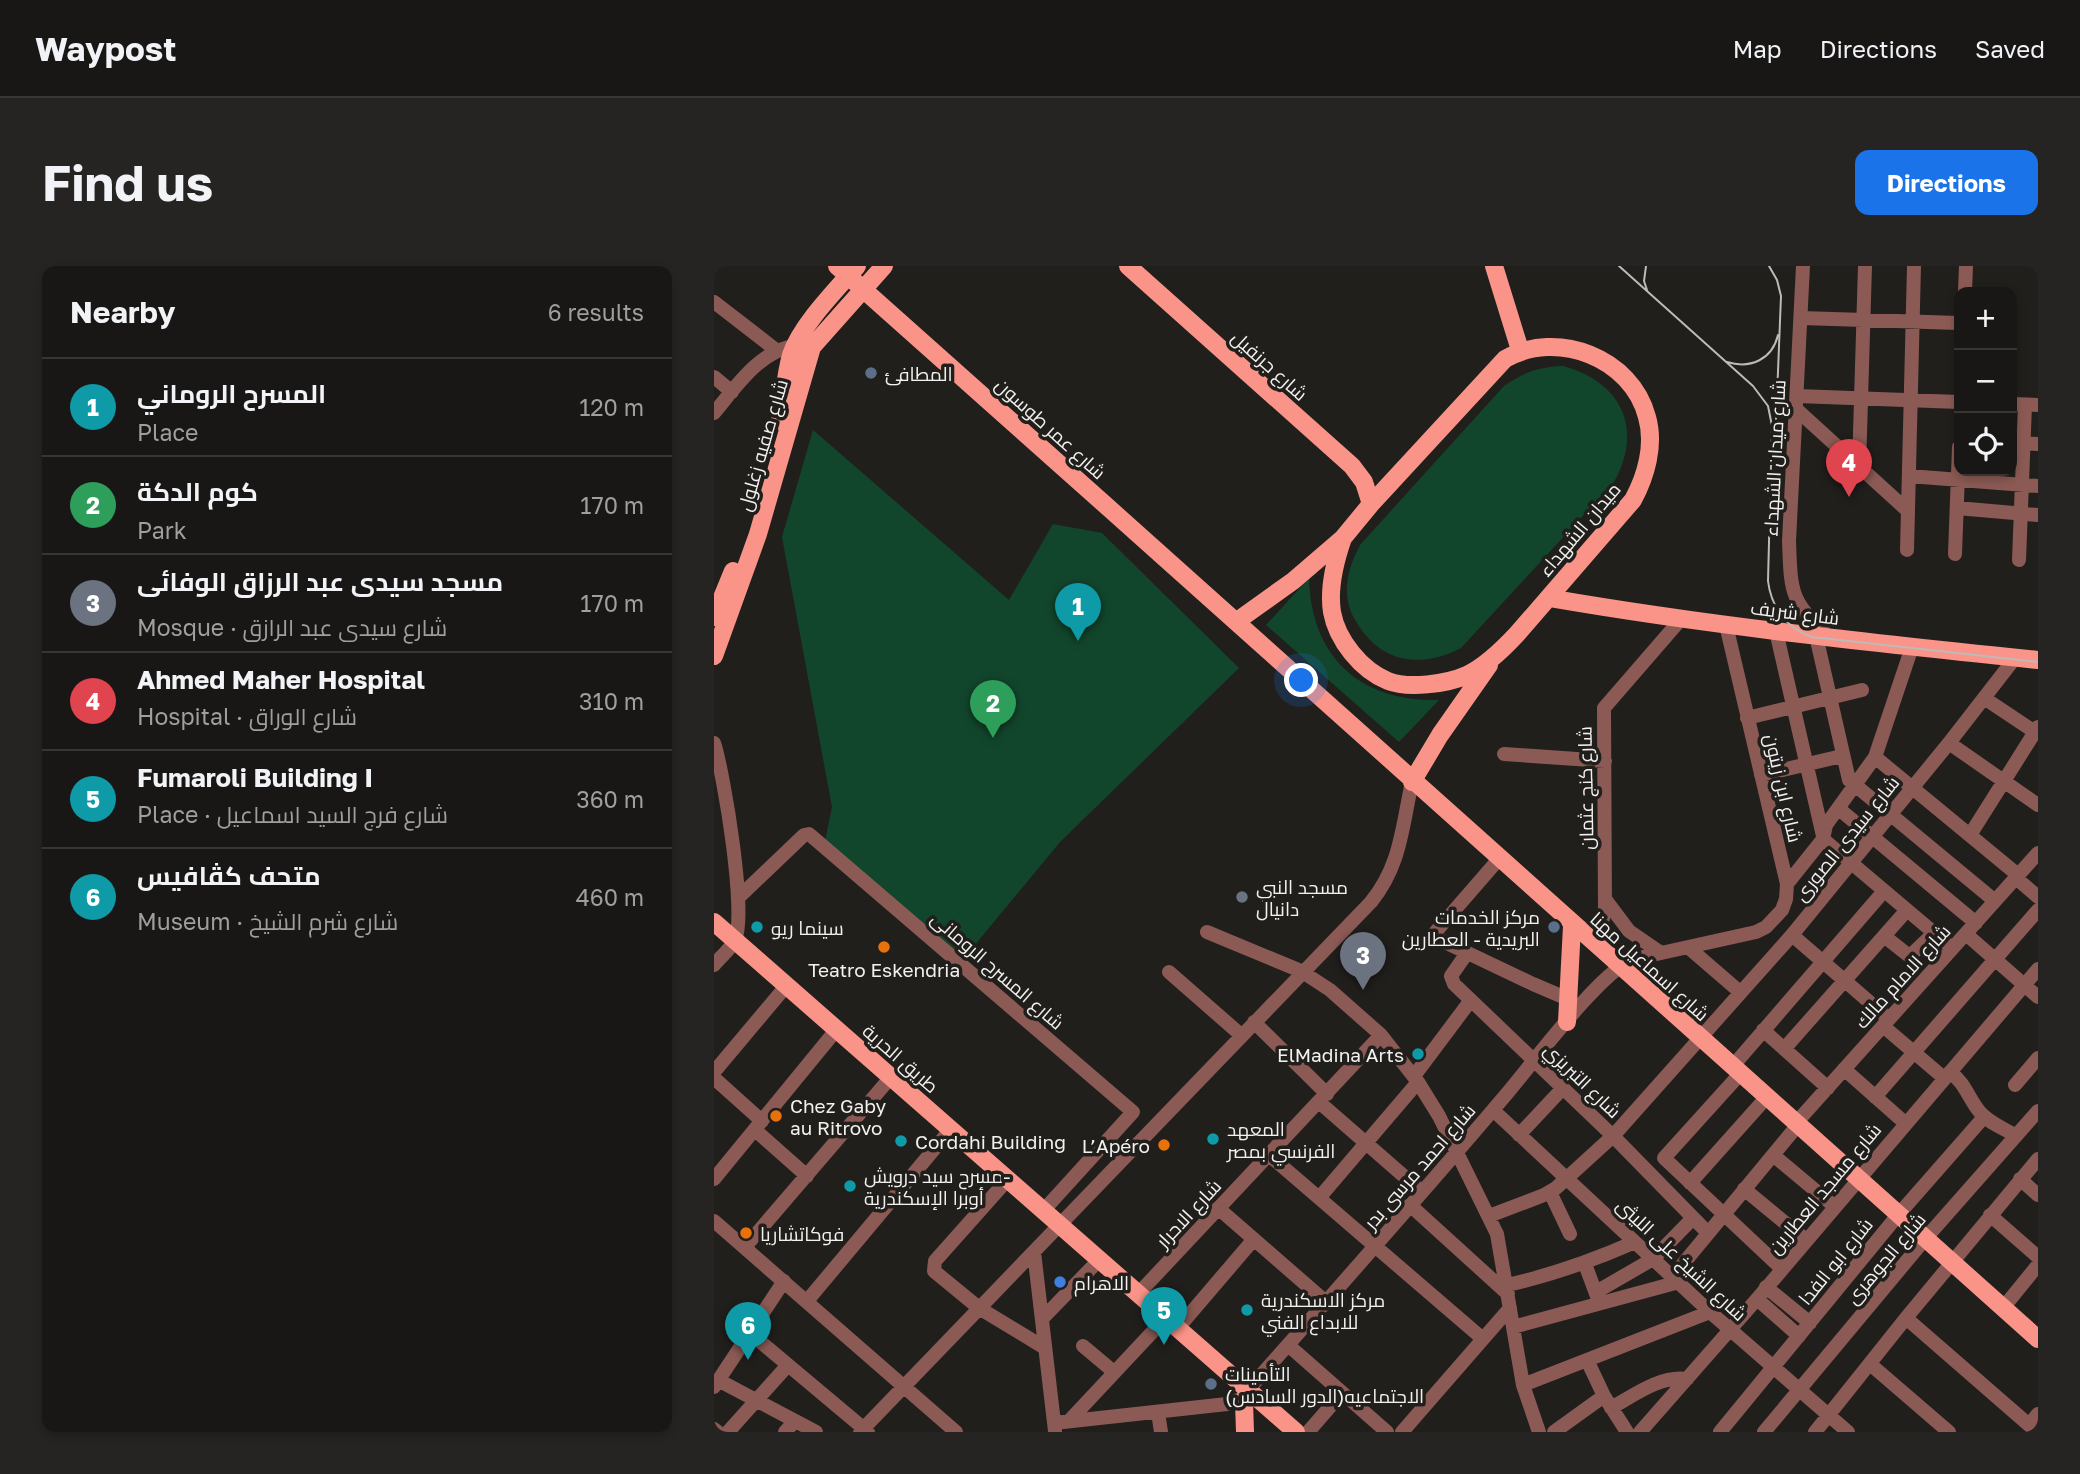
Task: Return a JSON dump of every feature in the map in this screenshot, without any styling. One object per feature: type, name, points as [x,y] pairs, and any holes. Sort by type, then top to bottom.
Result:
[{"type":"main road","name":"شارع صفيه زغلول","points":[[804,347],[884,266]]},
{"type":"main road","name":"شارع جرنفيل","points":[[1128,266],[1352,466],[1364,482],[1371,504]]},
{"type":"main road","points":[[1493,266],[1520,350]]},
{"type":"main road","name":"شارع صفيه زغلول","points":[[714,656],[804,347],[803,331],[848,269]]},
{"type":"main road","name":"شارع عمر طوسون","points":[[848,269],[864,289],[1237,621]]},
{"type":"main road","name":"ميدان الشهداء","points":[[1564,348],[1591,354],[1616,369],[1637,393],[1648,419],[1648,462],[1641,485],[1633,500],[1497,654],[1467,675],[1438,684],[1389,682],[1369,670],[1352,654],[1340,634],[1332,612],[1335,561],[1343,538],[1486,377],[1505,359],[1520,350],[1564,348]]},
{"type":"main road","points":[[1237,621],[1293,581],[1343,538]]},
{"type":"main road","name":"شارع صفيه زغلول","points":[[714,617],[745,554]]},
{"type":"main road","name":"شارع شريف","points":[[1549,598],[1726,625],[2038,660]]},
{"type":"main road","name":"شارع اسماعيل مهنا","points":[[1237,621],[1498,860],[2038,1339]]},
{"type":"main road","points":[[1412,782],[1434,743],[1497,654]]},
{"type":"main road","name":"طريق الحرية","points":[[714,922],[1178,1328],[1247,1394],[1296,1432]]},
{"type":"main road","points":[[1567,1023],[1572,926]]},
{"type":"main road","points":[[1245,1432],[1243,1415],[1247,1394]]},
{"type":"street","name":"شارع ميدان الشهداء","points":[[1803,266],[1789,541],[1791,580],[1795,599],[1824,637]]},
{"type":"street","points":[[1858,467],[1865,266]]},
{"type":"street","points":[[1907,550],[1914,266]]},
{"type":"street","points":[[1965,287],[1966,266]]},
{"type":"street","points":[[714,302],[776,350]]},
{"type":"street","points":[[1801,318],[1954,323]]},
{"type":"street","points":[[714,413],[754,369],[776,350],[804,347]]},
{"type":"street","points":[[714,377],[732,392]]},
{"type":"street","points":[[1796,402],[1862,398],[1954,402]]},
{"type":"street","points":[[1796,402],[1858,467],[1908,511]]},
{"type":"street","points":[[2019,560],[2025,405]]},
{"type":"street","points":[[1909,476],[2038,486]]},
{"type":"street","points":[[1955,554],[1958,476]]},
{"type":"street","points":[[1957,508],[2038,515]]},
{"type":"street","name":"شارع كنج عثمان","points":[[1591,943],[1600,929],[1605,911],[1604,708],[1682,618]]},
{"type":"street","name":"شارع ابن زيتون","points":[[1726,625],[1787,884],[1782,910]]},
{"type":"street","points":[[1776,631],[1823,838],[1952,948]]},
{"type":"street","points":[[1824,637],[1830,698],[1847,776],[1855,786],[1995,901]]},
{"type":"street","points":[[1787,884],[1823,838],[1825,827],[1875,757],[1912,647]]},
{"type":"street","name":"شارع سيدى الصورى","points":[[1489,1216],[1550,1192],[1612,1136],[1796,930],[1949,743],[2015,657]]},
{"type":"street","points":[[1748,718],[1862,690]]},
{"type":"street","points":[[1970,835],[2037,731],[1984,698]]},
{"type":"street","points":[[1949,743],[2038,805]]},
{"type":"street","points":[[714,744],[721,771],[738,898],[735,940],[714,965]]},
{"type":"street","points":[[1504,754],[1605,761]]},
{"type":"street","points":[[1761,775],[1842,756]]},
{"type":"street","points":[[1875,757],[1970,835],[2038,897]]},
{"type":"street","points":[[750,1332],[864,1431],[902,1386],[1060,1227],[1380,890],[1392,869],[1398,850],[1412,782]]},
{"type":"street","points":[[1839,808],[1971,928],[1995,959],[2038,997]]},
{"type":"street","name":"شارع المسرح الرومانى","points":[[738,898],[804,835],[809,834],[1133,1112],[1043,1210]]},
{"type":"street","name":"شارع الامام مالك","points":[[1676,1279],[1708,1233],[1796,1125],[2038,853]]},
{"type":"street","points":[[1498,860],[1432,936],[1567,999]]},
{"type":"street","points":[[1782,1268],[1664,1158],[1736,1070],[1763,1030],[1884,891]]},
{"type":"street","points":[[1605,900],[1629,931],[1661,953]]},
{"type":"street","points":[[1618,966],[1634,958],[1756,932],[1775,920],[1782,910],[1823,962],[1845,981],[1913,1052],[1965,1086],[1984,1117],[2016,1136]]},
{"type":"street","points":[[1784,1049],[1907,910]]},
{"type":"street","points":[[1875,1097],[2038,910]]},
{"type":"street","points":[[1207,932],[1301,971],[1330,990],[1381,1035],[1416,1079],[1439,1116],[1497,1234],[1523,1385],[1539,1432]]},
{"type":"street","points":[[1884,936],[1908,955],[1912,955],[1934,933]]},
{"type":"street","points":[[1689,947],[1740,992]]},
{"type":"street","name":"شارع التبريزي","points":[[1466,953],[1451,976],[1454,984],[1708,1233]]},
{"type":"street","name":"شارع احمد مرسى بدر","points":[[1247,1394],[1618,966]]},
{"type":"street","name":"شارع مسجد العطارين","points":[[1640,1432],[2038,969]]},
{"type":"street","points":[[1169,972],[1241,1035]]},
{"type":"street","points":[[714,1072],[786,985]]},
{"type":"street","points":[[1319,1198],[1416,1079],[1471,1000]]},
{"type":"street","points":[[1254,1022],[1366,1143],[1422,1192]]},
{"type":"street","points":[[714,1179],[836,1029]]},
{"type":"street","points":[[1763,1030],[1828,1088]]},
{"type":"street","name":"شارع الاحرار","points":[[1138,1294],[1381,1035]]},
{"type":"street","points":[[2015,1085],[2038,1058]]},
{"type":"street","points":[[1844,1069],[1905,1123]]},
{"type":"street","points":[[745,1247],[891,1077]]},
{"type":"street","points":[[714,1079],[807,1176]]},
{"type":"street","points":[[1520,1135],[1563,1088]]},
{"type":"street","points":[[1690,1183],[1766,1098]]},
{"type":"street","name":"شارع الشيخ على الليثى","points":[[1493,1110],[1710,1312],[1848,1432]]},
{"type":"street","name":"شارع الجوهرى","points":[[1764,1432],[1925,1239],[2038,1111]]},
{"type":"street","name":"شارع ابو الفدا","points":[[1720,1432],[1898,1215],[1984,1117]]},
{"type":"street","points":[[807,1301],[950,1129]]},
{"type":"street","points":[[1269,1155],[1483,1339]]},
{"type":"street","points":[[1773,1155],[1834,1206]]},
{"type":"street","points":[[1815,1432],[1951,1262],[2038,1159]]},
{"type":"street","points":[[1008,1179],[935,1261],[934,1271],[979,1308],[1045,1348]]},
{"type":"street","points":[[2020,1179],[2038,1195]]},
{"type":"street","points":[[1744,1189],[1806,1240]]},
{"type":"street","points":[[1550,1192],[1570,1234]]},
{"type":"street","points":[[1410,1206],[1508,1296]]},
{"type":"street","points":[[1218,1208],[1326,1301]]},
{"type":"street","points":[[1990,1215],[2038,1257]]},
{"type":"street","points":[[1598,1298],[1653,1259],[1693,1218]]},
{"type":"street","points":[[714,1221],[956,1432]]},
{"type":"street","points":[[1178,1328],[1254,1240]]},
{"type":"street","points":[[1402,1432],[1483,1339],[1508,1296],[1547,1276],[1585,1264],[1635,1242]]},
{"type":"street","points":[[1034,1252],[1045,1348],[1059,1425]]},
{"type":"street","points":[[1042,1319],[1099,1260]]},
{"type":"street","points":[[1585,1264],[1598,1298]]},
{"type":"street","points":[[2003,1308],[2038,1265]]},
{"type":"street","points":[[1513,1327],[1598,1298],[1676,1279]]},
{"type":"street","points":[[784,1281],[716,1383],[758,1401],[790,1426],[816,1432]]},
{"type":"street","points":[[1766,1287],[1810,1323]]},
{"type":"street","points":[[1757,1299],[1799,1336]]},
{"type":"street","points":[[1523,1385],[1710,1312]]},
{"type":"street","points":[[1906,1318],[2035,1423]]},
{"type":"street","points":[[1059,1425],[1158,1326]]},
{"type":"street","points":[[1288,1345],[1387,1432]]},
{"type":"street","points":[[1083,1346],[1114,1372]]},
{"type":"street","points":[[1587,1360],[1607,1402],[1627,1432]]},
{"type":"street","points":[[1870,1364],[1931,1427],[1949,1432]]},
{"type":"street","points":[[728,1432],[788,1365]]},
{"type":"street","points":[[1554,1432],[1607,1402],[1672,1378],[1687,1379]]},
{"type":"street","points":[[1308,1432],[1342,1393]]},
{"type":"street","points":[[1059,1425],[1227,1404],[1247,1394]]},
{"type":"street","points":[[1158,1412],[1161,1432]]},
{"type":"green space","points":[[1563,366],[1600,383],[1613,395],[1622,410],[1627,443],[1623,462],[1614,482],[1461,648],[1446,655],[1417,660],[1390,654],[1378,647],[1357,623],[1348,601],[1348,575],[1360,545],[1504,386],[1532,371]]},
{"type":"green space","points":[[813,430],[1009,600],[1053,524],[1102,533],[1239,668],[1060,842],[964,958],[825,841],[832,807],[782,537]]},
{"type":"green space","points":[[1309,578],[1312,606],[1319,631],[1330,652],[1345,669],[1364,683],[1386,693],[1411,699],[1439,700],[1399,742],[1266,625]]},
{"type":"tram line","points":[[1619,266],[1753,386],[1768,406],[1772,426],[1768,581],[1773,600],[1788,623],[1812,637],[2038,662]]},
{"type":"tram line","points":[[1646,266],[1644,281],[1647,290]]},
{"type":"tram line","points":[[1769,266],[1777,280],[1781,296],[1776,421]]},
{"type":"tram line","points":[[1727,362],[1744,364],[1759,360],[1771,351],[1778,335]]},
{"type":"place","name":"المطافئ","points":[[871,373]]},
{"type":"place","name":"Ahmed Maher Hospital","points":[[1849,497]]},
{"type":"place","name":"المسرح الروماني","points":[[1078,641]]},
{"type":"place","name":"كوم الدكة","points":[[993,738]]},
{"type":"place","name":"مسجد النبي دانيال","points":[[1242,897]]},
{"type":"place","name":"سينما ريو","points":[[757,927]]},
{"type":"place","name":"مركز الخدمات البريدية - العطارين","points":[[1554,927]]},
{"type":"place","name":"Teatro Eskendria","points":[[884,947]]},
{"type":"place","name":"مسجد سيدى عبد الرزاق الوفائى","points":[[1363,990]]},
{"type":"place","name":"ElMadina Arts","points":[[1418,1054]]},
{"type":"place","name":"Chez Gaby au Ritrovo","points":[[776,1116]]},
{"type":"place","name":"المعهد الفرنسي بمصر","points":[[1213,1139]]},
{"type":"place","name":"Cordahi Building","points":[[901,1141]]},
{"type":"place","name":"L’Apéro","points":[[1164,1145]]},
{"type":"place","name":"مسرح سيد درويش- أوبرا الإسكندرية","points":[[850,1186]]},
{"type":"place","name":"فوكاتشاريا","points":[[746,1233]]},
{"type":"place","name":"الاهرام","points":[[1060,1282]]},
{"type":"place","name":"مركز الاسكندرية للابداع الفني","points":[[1247,1310]]},
{"type":"place","name":"Fumaroli Building I","points":[[1164,1345]]},
{"type":"place","name":"متحف كڤافيس","points":[[748,1360]]},
{"type":"place","name":"التأمينات الاجتماعيه(الدور السادس)","points":[[1211,1384]]}]
